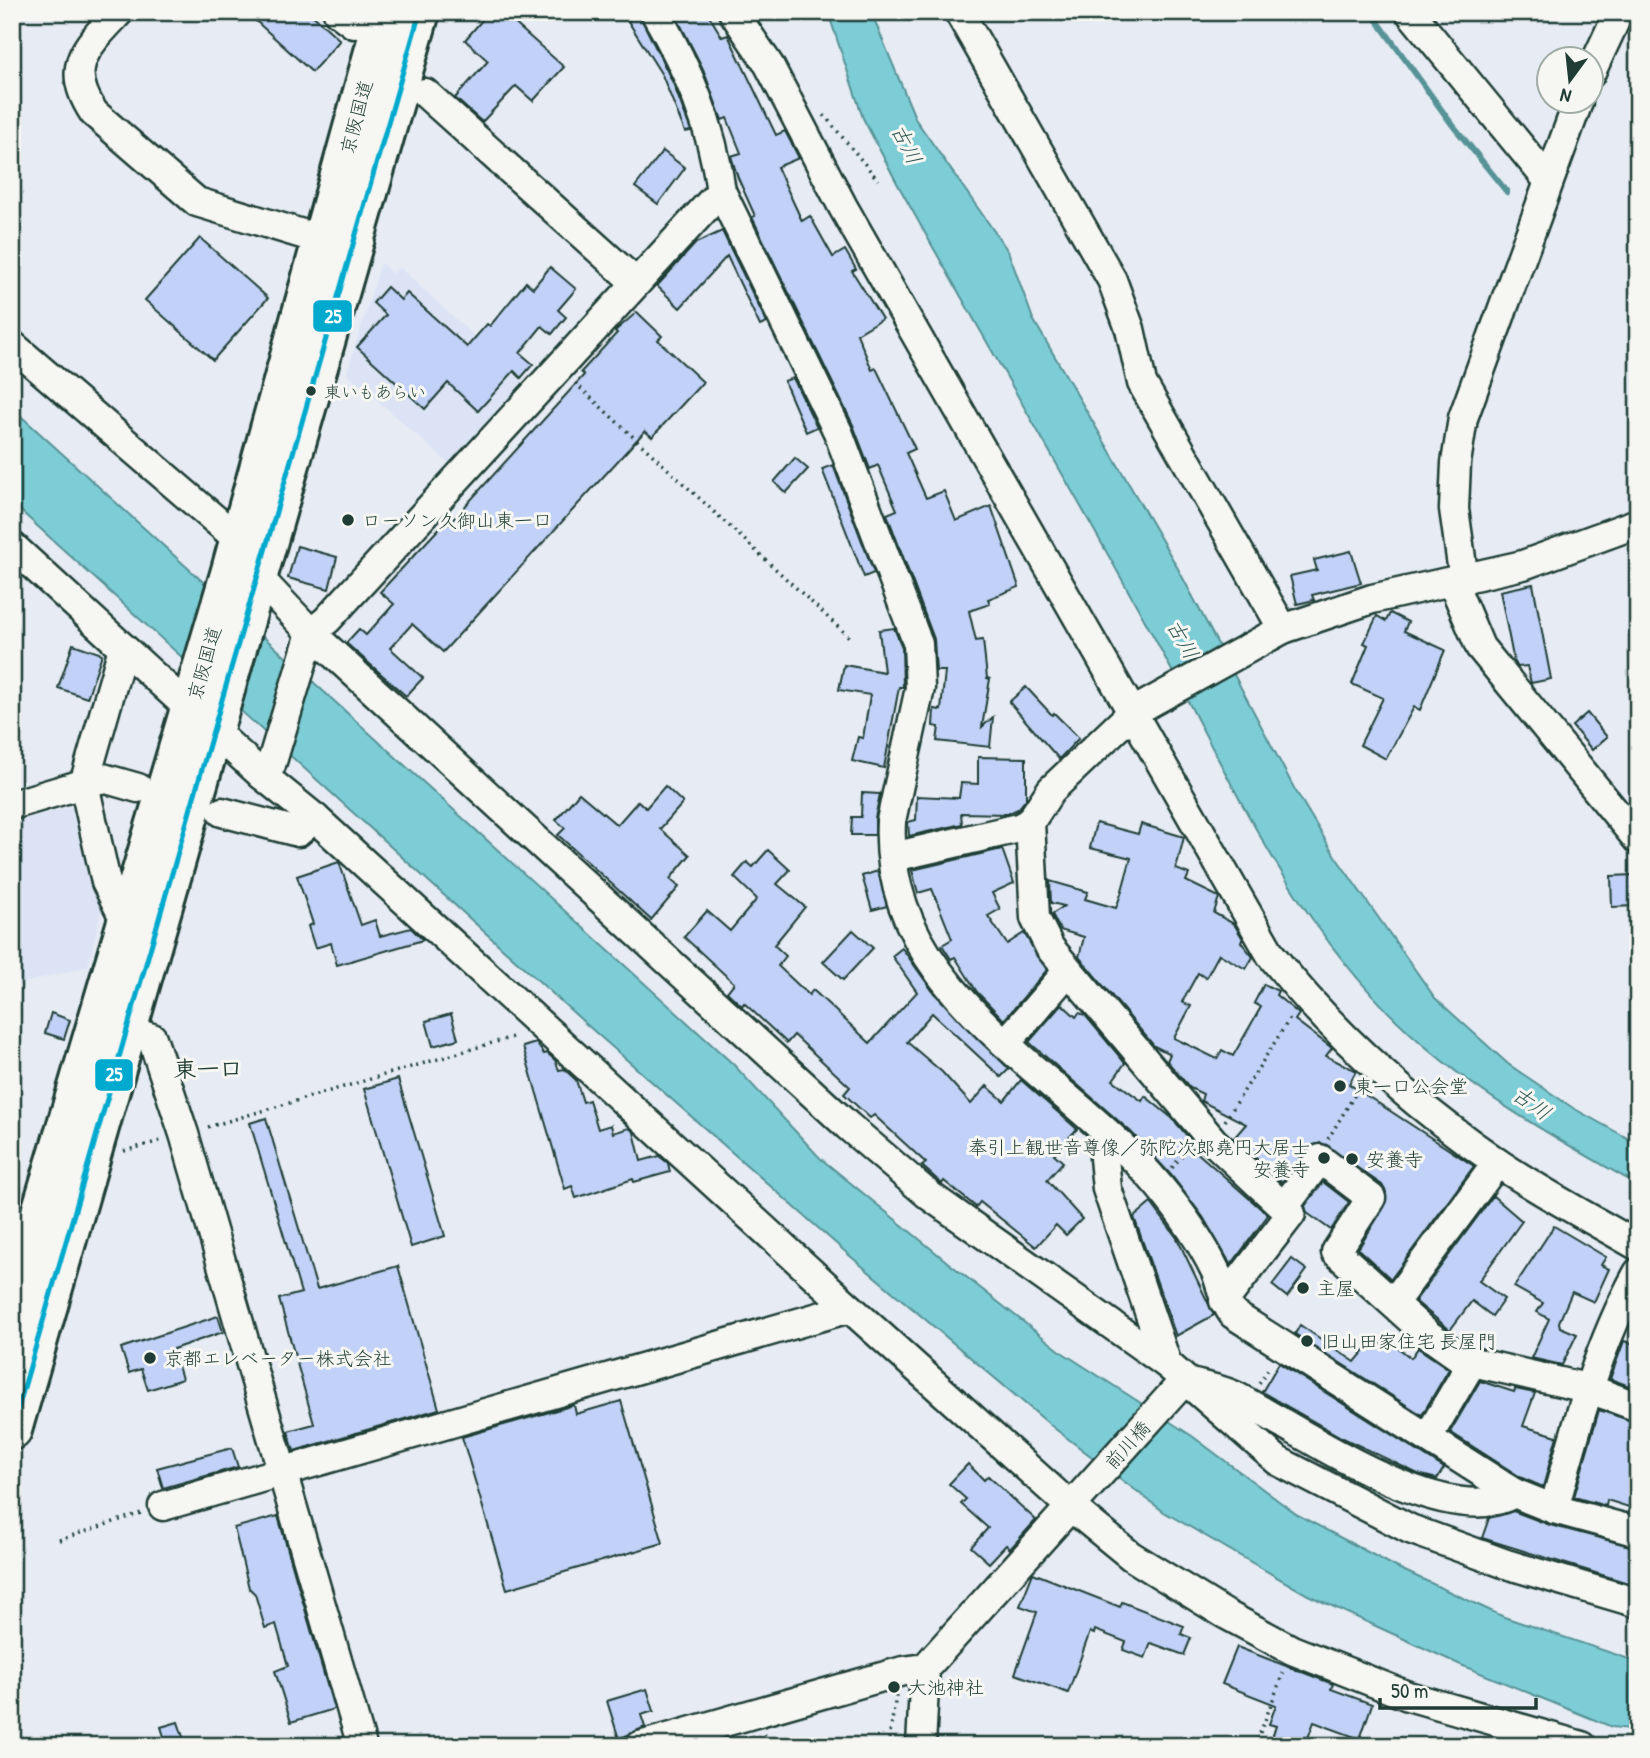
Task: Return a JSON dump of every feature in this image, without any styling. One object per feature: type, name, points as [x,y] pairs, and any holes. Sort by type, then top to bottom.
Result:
[{"type":"highway","name":"京阪国道","points":[[12,1430],[129,1031],[204,712],[245,571],[420,12]]},
{"type":"highway","name":"京阪国道","points":[[245,571],[322,240],[359,16]]},
{"type":"highway","name":"京阪国道","points":[[12,1310],[127,924],[204,712]]},
{"type":"street","points":[[119,12],[86,48],[80,63],[79,81],[83,97],[94,113],[197,202],[322,240]]},
{"type":"street","points":[[655,12],[681,58],[700,100],[716,153],[721,191],[838,432],[918,644],[920,688],[891,821],[892,857],[905,910],[927,956],[959,1000],[1112,1139],[1158,1185],[1215,1270],[1224,1301],[1233,1314],[1514,1493],[1553,1509],[1638,1532]]},
{"type":"street","points":[[733,12],[769,65],[844,207],[1071,609],[1139,710],[1271,955],[1303,996],[1417,1103],[1497,1163],[1638,1246]]},
{"type":"street","points":[[960,12],[1112,280],[1130,329],[1142,383],[1278,632]]},
{"type":"street","points":[[1410,12],[1548,179]]},
{"type":"street","points":[[1604,46],[1619,12]]},
{"type":"street","points":[[425,93],[635,282]]},
{"type":"street","points":[[1573,116],[1463,418],[1455,463],[1454,509],[1458,581],[1480,647],[1638,839]]},
{"type":"street","points":[[267,770],[309,638],[721,191]]},
{"type":"street","points":[[12,345],[245,571],[309,638],[848,1126],[930,1196],[1278,1461],[1315,1483],[1422,1534],[1506,1564],[1638,1603]]},
{"type":"street","points":[[892,857],[1019,828],[1030,822],[1051,790],[1139,710],[1278,632],[1372,599],[1523,565],[1638,523]]},
{"type":"street","points":[[12,546],[123,648],[204,712],[315,818],[850,1308],[1076,1502],[1131,1556],[1225,1614],[1292,1650],[1408,1696],[1582,1746]]},
{"type":"street","points":[[123,648],[84,784],[106,882],[127,924]]},
{"type":"street","points":[[12,805],[103,778],[138,788]]},
{"type":"street","points":[[222,812],[298,832],[315,818]]},
{"type":"street","points":[[1030,822],[1035,918],[1050,948],[1213,1141],[1288,1211]]},
{"type":"street","points":[[1006,1043],[1068,971]]},
{"type":"street","points":[[129,1031],[152,1038],[184,1134],[362,1746]]},
{"type":"street","points":[[1112,1139],[1104,1158],[1107,1189],[1175,1380]]},
{"type":"street","points":[[1224,1301],[1288,1211],[1320,1159],[1371,1198],[1336,1252],[1427,1334],[1471,1364],[1587,1388],[1638,1407]]},
{"type":"street","points":[[1394,1303],[1497,1163]]},
{"type":"street","points":[[1553,1509],[1587,1388],[1617,1311],[1638,1273]]},
{"type":"street","points":[[163,1506],[850,1308]]},
{"type":"street","points":[[1428,1437],[1471,1364]]},
{"type":"street","points":[[1175,1380],[1232,1394],[1342,1457],[1421,1493],[1459,1502],[1503,1500],[1514,1493]]},
{"type":"street","name":"前川橋","points":[[925,1668],[1076,1502],[1175,1380]]},
{"type":"street","points":[[639,1746],[904,1671],[925,1668],[921,1746]]},
{"type":"path","points":[[558,367],[849,637]]},
{"type":"path","points":[[1213,1141],[1303,996]]},
{"type":"path","points":[[91,1161],[545,1028]]},
{"type":"path","points":[[1324,1147],[1357,1091],[1364,1093]]},
{"type":"path","points":[[59,1540],[163,1506]]},
{"type":"path","points":[[1255,1746],[1292,1650]]},
{"type":"path","points":[[888,1746],[897,1693]]},
{"type":"shaded area","points":[[381,263],[392,274],[399,267],[529,387],[454,468],[347,373]]},
{"type":"shaded area","points":[[79,805],[99,888],[101,912],[88,966],[16,985],[12,972],[12,822]]},
{"type":"water","name":"古川","points":[[828,12],[871,12],[916,120],[1008,251],[1033,319],[1176,565],[1294,788],[1335,856],[1435,998],[1508,1064],[1573,1108],[1638,1144],[1638,1185],[1520,1116],[1436,1056],[1368,991],[1297,897],[1266,847],[1155,639],[897,183],[863,118]]},
{"type":"water","points":[[12,408],[733,1064],[820,1158],[951,1265],[1063,1353],[1192,1436],[1296,1514],[1396,1567],[1504,1617],[1638,1662],[1638,1730],[1612,1727],[1461,1665],[1308,1595],[1164,1512],[1054,1428],[849,1255],[586,1024],[12,503]]},
{"type":"building","points":[[246,12],[309,12],[340,40],[312,72]]},
{"type":"building","points":[[489,12],[502,12],[564,67],[533,101],[516,86],[482,122],[455,98],[488,61],[465,40]]},
{"type":"building","points":[[674,12],[707,12],[722,37],[728,35],[776,135],[785,131],[799,158],[777,167],[802,221],[810,216],[833,257],[845,250],[856,269],[852,271],[882,319],[857,334],[872,370],[876,368],[915,449],[906,453],[926,498],[944,491],[956,521],[991,506],[1019,587],[988,599],[990,604],[969,611],[976,641],[983,640],[987,678],[990,679],[982,727],[993,717],[990,747],[937,741],[939,727],[933,726],[934,709],[941,710],[945,671],[936,671],[934,639],[887,514],[897,510],[878,465],[870,469],[853,425],[752,217],[755,216],[731,156],[741,153],[727,118],[722,120],[703,69]]},
{"type":"building","points":[[639,14],[673,83],[691,131],[685,132],[662,75],[628,21]]},
{"type":"building","points":[[663,151],[685,168],[658,204],[635,187]]},
{"type":"building","points":[[722,231],[767,323],[760,326],[727,256],[680,308],[657,286],[696,243]]},
{"type":"building","points":[[200,238],[268,298],[213,360],[145,300]]},
{"type":"building","points":[[550,267],[576,289],[558,310],[566,317],[552,334],[542,326],[520,353],[533,364],[521,378],[514,371],[478,411],[448,383],[425,409],[357,347],[386,315],[373,303],[387,287],[401,300],[407,293],[467,347],[487,324],[490,326],[526,282],[533,288]]},
{"type":"building","points":[[637,312],[662,336],[658,340],[703,382],[652,437],[645,431],[443,652],[412,624],[390,648],[423,678],[406,696],[346,643],[359,629],[366,635],[394,604],[380,592],[446,521],[449,524],[584,375],[581,372],[617,333],[615,331]]},
{"type":"building","points":[[793,378],[817,427],[806,432],[784,381]]},
{"type":"building","points":[[795,458],[808,469],[786,493],[774,482]]},
{"type":"building","points":[[833,465],[874,573],[864,577],[822,469]]},
{"type":"building","points":[[297,546],[337,557],[329,589],[288,578]]},
{"type":"building","points":[[1351,551],[1361,583],[1312,595],[1314,600],[1297,604],[1290,576],[1317,570],[1314,560]]},
{"type":"building","points":[[1533,584],[1551,679],[1531,683],[1527,666],[1518,667],[1514,662],[1500,591]]},
{"type":"building","points":[[1390,613],[1408,622],[1404,631],[1445,650],[1420,710],[1414,707],[1386,759],[1360,745],[1383,698],[1352,684],[1368,645],[1364,643],[1377,616],[1386,621]]},
{"type":"building","points":[[894,628],[902,647],[903,687],[899,687],[884,768],[852,761],[858,737],[863,738],[870,695],[839,690],[844,665],[884,672],[879,630]]},
{"type":"building","points":[[73,644],[102,654],[87,698],[58,688]]},
{"type":"building","points":[[1026,687],[1052,715],[1054,713],[1079,738],[1059,759],[1009,702]]},
{"type":"building","points":[[1587,713],[1607,737],[1592,750],[1572,726]]},
{"type":"building","points":[[978,757],[1026,758],[1026,799],[1018,809],[1007,814],[961,813],[962,824],[909,836],[908,822],[916,820],[917,796],[959,798],[961,783],[978,784]]},
{"type":"building","points":[[665,786],[683,803],[660,829],[690,855],[670,879],[679,887],[651,920],[558,835],[565,828],[556,820],[579,793],[617,825],[638,801],[646,808]]},
{"type":"building","points":[[862,793],[880,794],[875,835],[851,835],[852,817],[861,817]]},
{"type":"building","points":[[1096,823],[1138,834],[1141,824],[1184,837],[1176,869],[1189,874],[1186,881],[1219,897],[1214,913],[1234,924],[1243,939],[1241,942],[1253,957],[1246,969],[1219,954],[1206,978],[1198,973],[1182,1002],[1191,1006],[1174,1038],[1217,1059],[1222,1050],[1233,1056],[1261,1007],[1254,1003],[1264,984],[1278,991],[1276,995],[1299,1014],[1295,1020],[1332,1048],[1326,1056],[1356,1071],[1349,1084],[1474,1166],[1391,1279],[1358,1249],[1385,1206],[1386,1192],[1382,1185],[1321,1143],[1307,1149],[1282,1182],[1234,1138],[1246,1124],[1201,1101],[1203,1094],[1190,1088],[1167,1061],[1170,1054],[1154,1046],[1079,957],[1084,937],[1060,930],[1052,914],[1064,906],[1051,903],[1050,881],[1088,892],[1085,899],[1116,908],[1121,894],[1131,858],[1090,848]]},
{"type":"building","points":[[1002,849],[1014,883],[992,893],[1000,909],[988,916],[1007,944],[1024,933],[1047,970],[1004,1020],[977,992],[955,957],[951,959],[942,945],[952,939],[932,889],[918,893],[912,870]]},
{"type":"building","points":[[768,850],[790,870],[777,884],[805,907],[774,945],[786,956],[778,966],[809,995],[813,990],[870,1043],[917,992],[892,956],[902,948],[934,993],[1009,1069],[1001,1077],[932,1013],[907,1042],[942,1072],[971,1104],[987,1086],[1004,1101],[1021,1080],[1077,1129],[1054,1154],[1063,1162],[1047,1180],[1082,1219],[1066,1235],[1056,1225],[1036,1247],[980,1202],[976,1207],[944,1181],[942,1184],[922,1166],[926,1163],[874,1115],[870,1118],[844,1094],[850,1087],[794,1035],[787,1043],[744,1003],[742,1006],[727,992],[734,983],[684,937],[707,911],[730,931],[757,899],[734,877],[747,862],[753,867]]},
{"type":"building","points":[[339,862],[361,925],[375,920],[380,936],[411,928],[423,940],[337,965],[331,943],[315,948],[308,926],[313,924],[297,876]]},
{"type":"building","points":[[878,871],[887,906],[872,910],[862,876]]},
{"type":"building","points":[[1634,875],[1636,906],[1612,907],[1611,876]]},
{"type":"building","points":[[853,930],[873,948],[843,980],[823,962]]},
{"type":"building","points":[[1062,1004],[1076,1017],[1079,1013],[1085,1015],[1125,1063],[1113,1080],[1142,1101],[1145,1096],[1172,1118],[1189,1138],[1185,1142],[1268,1215],[1231,1265],[1203,1217],[1171,1175],[1131,1132],[1029,1042]]},
{"type":"building","points":[[51,1013],[70,1020],[64,1039],[45,1033]]},
{"type":"building","points":[[451,1014],[458,1039],[433,1046],[426,1021]]},
{"type":"building","points":[[536,1043],[544,1054],[547,1053],[555,1060],[559,1070],[564,1069],[576,1080],[583,1102],[589,1100],[598,1129],[611,1125],[613,1133],[629,1128],[634,1132],[641,1161],[659,1156],[668,1163],[670,1172],[634,1182],[633,1179],[576,1198],[572,1186],[565,1189],[523,1047]]},
{"type":"building","points":[[398,1079],[445,1236],[411,1247],[364,1089]]},
{"type":"building","points":[[266,1118],[317,1289],[398,1266],[439,1409],[294,1451],[288,1431],[314,1424],[279,1299],[301,1293],[250,1123]]},
{"type":"building","points":[[1323,1182],[1349,1202],[1331,1230],[1307,1213],[1305,1206]]},
{"type":"building","points":[[1493,1196],[1522,1221],[1479,1281],[1504,1299],[1492,1316],[1472,1301],[1450,1330],[1415,1301]]},
{"type":"building","points":[[1151,1203],[1177,1238],[1214,1315],[1176,1336],[1134,1217]]},
{"type":"building","points":[[1554,1226],[1606,1257],[1601,1265],[1609,1269],[1594,1302],[1572,1292],[1559,1322],[1560,1327],[1577,1334],[1562,1365],[1531,1358],[1549,1319],[1537,1312],[1543,1303],[1514,1287]]},
{"type":"building","points":[[1292,1259],[1307,1270],[1287,1297],[1272,1285]]},
{"type":"building","name":"京都エレベーター株式会社","points":[[218,1316],[223,1332],[173,1349],[182,1379],[148,1390],[141,1369],[129,1373],[121,1348]]},
{"type":"building","points":[[1300,1325],[1355,1362],[1374,1339],[1383,1345],[1387,1339],[1411,1358],[1418,1348],[1449,1369],[1422,1415],[1295,1334]]},
{"type":"building","points":[[1624,1341],[1638,1345],[1634,1367],[1638,1369],[1638,1389],[1610,1379]]},
{"type":"building","points":[[1279,1363],[1444,1468],[1437,1479],[1418,1474],[1341,1437],[1262,1392]]},
{"type":"building","points":[[1480,1381],[1514,1392],[1515,1389],[1535,1393],[1523,1426],[1557,1436],[1543,1487],[1522,1478],[1450,1432]]},
{"type":"building","points":[[621,1401],[663,1543],[507,1589],[462,1437],[574,1405],[576,1414]]},
{"type":"building","points":[[1599,1410],[1638,1423],[1638,1510],[1607,1500],[1606,1506],[1574,1497]]},
{"type":"building","points":[[232,1448],[238,1467],[163,1488],[157,1468]]},
{"type":"building","points":[[968,1464],[984,1480],[988,1476],[1036,1520],[1010,1549],[1006,1545],[989,1563],[971,1547],[988,1528],[961,1504],[966,1499],[949,1484]]},
{"type":"building","points":[[1513,1511],[1550,1525],[1638,1548],[1638,1586],[1482,1538],[1489,1518]]},
{"type":"building","points":[[278,1516],[334,1709],[291,1722],[275,1671],[288,1666],[276,1624],[265,1628],[255,1594],[249,1588],[234,1528]]},
{"type":"building","points":[[1033,1573],[1120,1607],[1122,1602],[1184,1626],[1181,1634],[1191,1638],[1184,1655],[1151,1643],[1145,1658],[1123,1650],[1126,1642],[1095,1630],[1094,1634],[1090,1632],[1068,1693],[1015,1674],[1037,1612],[1020,1606]]},
{"type":"building","points":[[1237,1647],[1333,1684],[1331,1689],[1372,1704],[1360,1739],[1314,1722],[1305,1746],[1269,1746],[1276,1726],[1269,1724],[1276,1705],[1222,1684]]},
{"type":"building","points":[[647,1689],[654,1711],[641,1715],[645,1727],[619,1739],[607,1701]]},
{"type":"building","points":[[178,1722],[186,1746],[167,1746],[161,1727]]},
{"type":"waterway","points":[[1371,12],[1451,123],[1507,192]]},
{"type":"transit line","name":"25","points":[[12,1429],[420,12]]},
{"type":"place","name":"東いもあらい","points":[[311,391]]},
{"type":"place","name":"ローソン久御山東一口","points":[[348,520]]},
{"type":"place","name":"東一口公会堂","points":[[1340,1086]]},
{"type":"place","name":"奉引上観世音尊像／弥陀次郎堯円大居士 安養寺","points":[[1324,1158]]},
{"type":"place","name":"安養寺","points":[[1352,1159]]},
{"type":"place","name":"主屋","points":[[1303,1288]]},
{"type":"place","name":"旧山田家住宅 長屋門","points":[[1307,1341]]},
{"type":"place","name":"京都エレベーター株式会社","points":[[150,1358]]},
{"type":"place","name":"大池神社","points":[[894,1687]]},
{"type":"district","name":"東一口","points":[[208,1068]]}]
